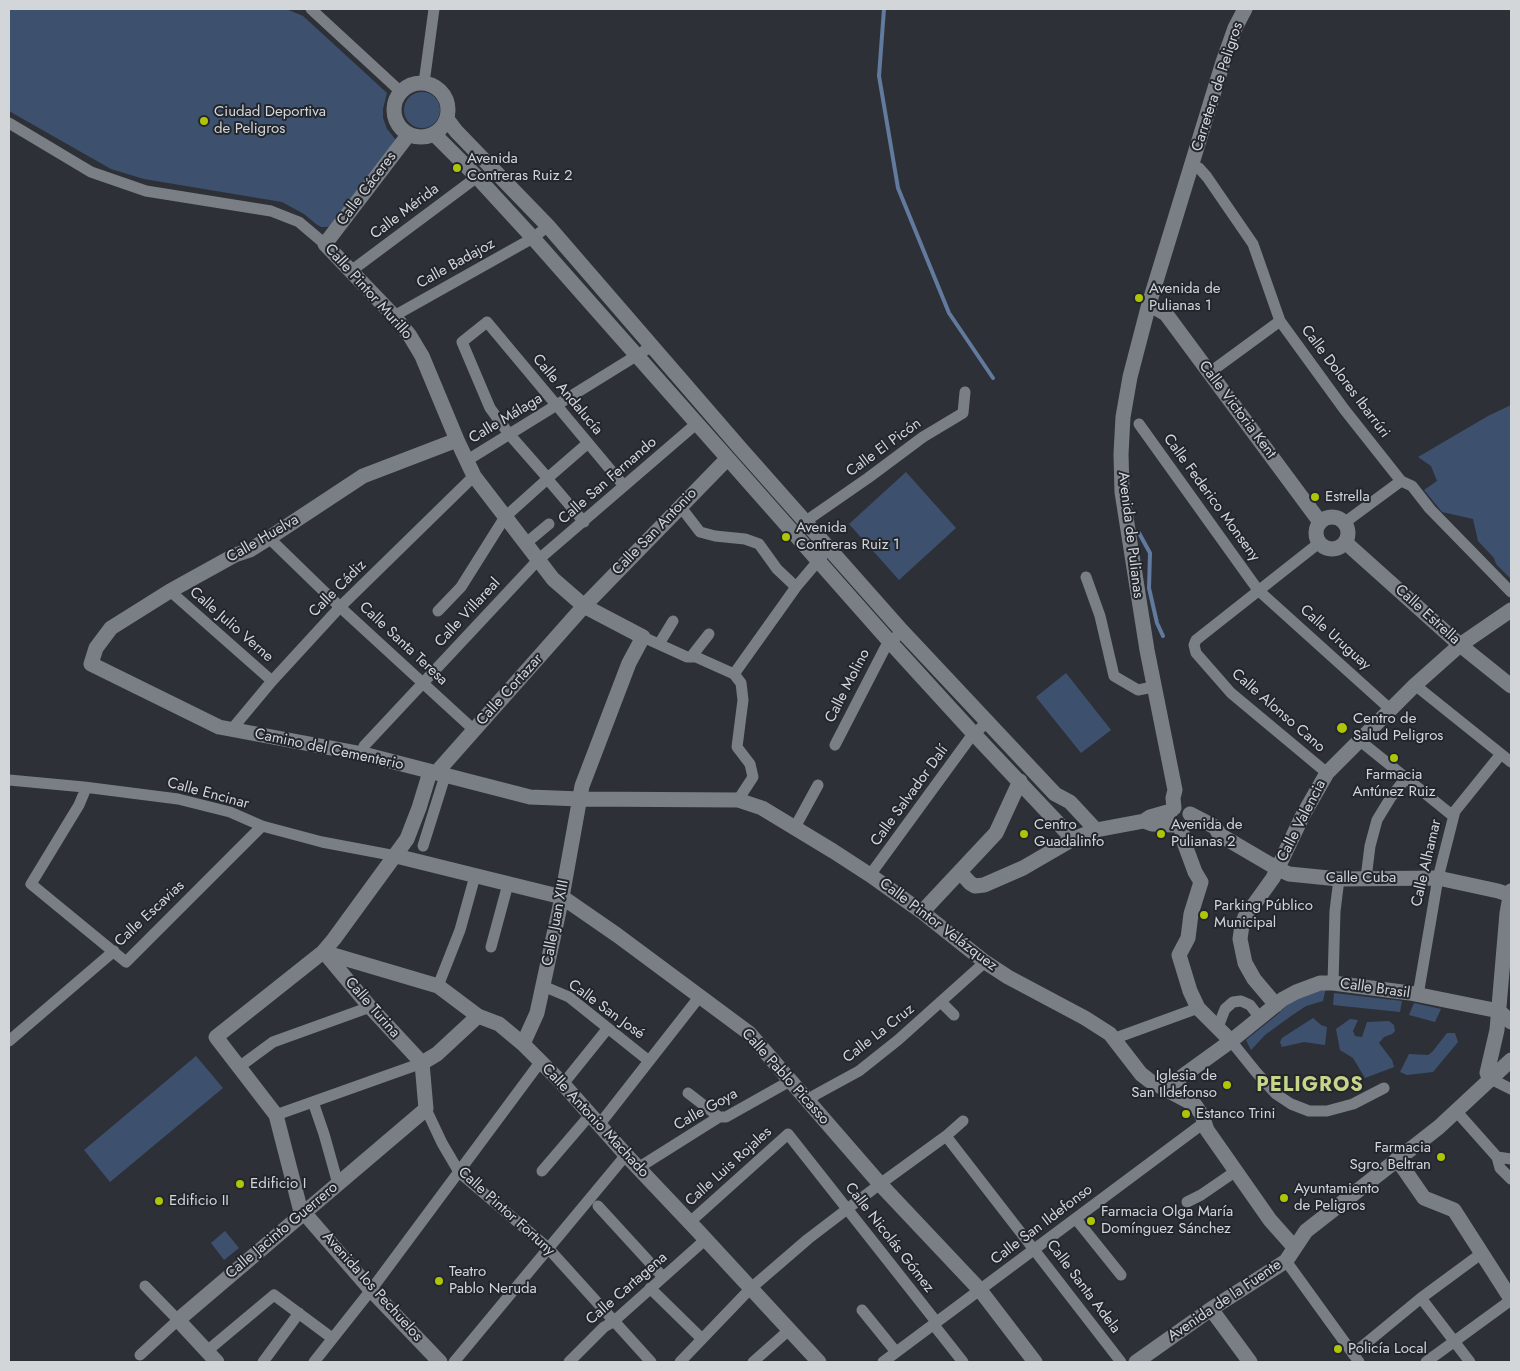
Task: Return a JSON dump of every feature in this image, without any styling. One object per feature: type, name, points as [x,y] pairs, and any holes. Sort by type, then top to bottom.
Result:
[{"type":"street","points":[[311,9],[401,92]]},
{"type":"street","points":[[424,84],[434,9]]},
{"type":"street","name":"Carretera de Peligros","points":[[1192,166],[1235,28],[1245,9]]},
{"type":"street","points":[[424,84],[434,87],[445,97],[448,110],[447,119],[441,129],[434,134],[420,137],[409,134],[402,129],[397,122],[395,113],[396,102],[401,92],[409,86],[424,84]]},
{"type":"street","points":[[447,119],[456,131],[548,226],[740,448],[902,630],[1055,794],[1070,802],[1096,830]]},
{"type":"street","name":"Calle Pintor Murillo","points":[[9,123],[91,172],[146,191],[271,211],[300,222],[325,244],[394,316],[410,336],[422,356],[456,440],[474,476],[553,579],[584,606],[643,637],[686,657],[696,657],[734,674]]},
{"type":"street","name":"Calle Cáceres","points":[[325,244],[409,134]]},
{"type":"street","points":[[434,134],[533,238],[890,642],[1073,838]]},
{"type":"street","name":"Avenida de Pulianas","points":[[1192,166],[1149,304],[1130,377],[1123,417],[1121,454],[1122,492],[1135,580],[1174,790],[1173,798],[1180,817],[1185,845],[1195,872],[1201,882],[1192,914],[1188,938],[1178,955],[1187,984],[1198,1008]]},
{"type":"street","name":"Calle Dolores Ibarrúri","points":[[1192,166],[1199,168],[1207,177],[1253,244],[1280,321],[1344,409],[1401,481],[1412,486],[1430,509],[1511,592]]},
{"type":"street","name":"Calle Mérida","points":[[351,271],[477,177]]},
{"type":"street","name":"Calle Badajoz","points":[[394,316],[533,238],[548,226]]},
{"type":"street","name":"Calle Victoria Kent","points":[[1149,304],[1166,314],[1320,522]]},
{"type":"street","points":[[1209,373],[1280,321]]},
{"type":"street","name":"Calle Andalucía","points":[[510,434],[490,408],[462,342],[487,322],[624,486]]},
{"type":"street","name":"Calle Málaga","points":[[466,460],[652,346]]},
{"type":"street","name":"Calle El Picón","points":[[806,521],[923,437],[963,413],[965,392]]},
{"type":"street","name":"Calle San Fernando","points":[[538,560],[696,424]]},
{"type":"street","name":"Calle Federico Monseny","points":[[1139,424],[1258,590]]},
{"type":"street","points":[[510,434],[584,522]]},
{"type":"street","name":"Calle Huelva","points":[[91,664],[96,648],[111,628],[235,555],[250,550],[363,476],[456,440]]},
{"type":"street","points":[[438,611],[461,587],[505,517],[588,443]]},
{"type":"street","points":[[727,459],[740,448]]},
{"type":"street","name":"Calle San Antonio","points":[[584,606],[727,459]]},
{"type":"street","name":"Calle Cádiz","points":[[232,729],[272,681],[340,607],[474,476]]},
{"type":"street","points":[[1344,523],[1401,481]]},
{"type":"street","points":[[680,506],[700,532],[715,536],[745,539],[758,544],[777,569],[796,587]]},
{"type":"street","points":[[1333,517],[1344,523],[1348,532],[1345,542],[1340,546],[1334,548],[1324,547],[1319,542],[1316,531],[1320,522],[1333,517]]},
{"type":"street","points":[[526,544],[549,524]]},
{"type":"street","name":"Calle Santa Teresa","points":[[269,538],[340,607],[474,730]]},
{"type":"street","points":[[1258,590],[1319,542]]},
{"type":"street","name":"Calle Estrella","points":[[1345,542],[1460,646],[1511,686]]},
{"type":"street","points":[[738,800],[753,777],[750,764],[737,747],[743,700],[741,683],[734,674],[796,587],[829,548]]},
{"type":"street","name":"Calle Villareal","points":[[363,754],[364,746],[538,560]]},
{"type":"street","points":[[1086,577],[1100,616],[1114,676],[1138,690],[1154,687]]},
{"type":"street","name":"Calle Alonso Cano","points":[[1258,590],[1196,640],[1194,646],[1196,653],[1231,693],[1327,773]]},
{"type":"street","name":"Calle Uruguay","points":[[1258,590],[1390,708]]},
{"type":"street","name":"Calle Julio Verne","points":[[170,592],[272,681]]},
{"type":"street","name":"Calle Cortazar","points":[[437,774],[584,606]]},
{"type":"street","name":"Calle Valencia","points":[[1276,1005],[1254,979],[1245,963],[1240,939],[1242,925],[1278,869],[1303,815],[1327,773],[1414,685],[1460,646],[1511,610]]},
{"type":"street","points":[[659,644],[674,621]]},
{"type":"street","name":"Calle Molino","points":[[835,745],[885,648],[902,630]]},
{"type":"street","points":[[691,657],[709,634]]},
{"type":"street","name":"Calle Juan XIII","points":[[523,1044],[537,1013],[562,897],[582,786],[628,663],[643,637]]},
{"type":"street","name":"Camino del Cementerio","points":[[91,664],[219,727],[363,754],[530,797],[580,799]]},
{"type":"street","points":[[1414,685],[1511,762]]},
{"type":"street","name":"Calle Salvador Dalí","points":[[870,875],[974,734],[986,722]]},
{"type":"street","points":[[1360,740],[1453,816]]},
{"type":"street","name":"Calle Alhamar","points":[[1418,995],[1438,878],[1453,816],[1501,754]]},
{"type":"street","points":[[423,846],[437,774]]},
{"type":"street","points":[[437,774],[407,839],[323,952],[216,1037],[276,1115],[422,1064],[437,1054],[478,1016]]},
{"type":"street","points":[[1366,878],[1370,846],[1378,820],[1391,797],[1406,778]]},
{"type":"street","name":"Calle Encinar","points":[[9,780],[178,799],[230,812],[262,826],[322,842],[396,856]]},
{"type":"street","points":[[922,912],[996,834],[1020,781]]},
{"type":"street","points":[[794,829],[818,785]]},
{"type":"street","points":[[84,787],[84,794],[79,805],[31,884],[114,951]]},
{"type":"street","name":"Calle Pintor Velázquez","points":[[580,799],[738,800],[762,808],[794,829],[834,851],[922,912],[985,962],[1110,1034],[1142,1074],[1150,1081],[1195,1105],[1205,1122],[1207,1130],[1270,1220],[1294,1247]]},
{"type":"street","name":"Calle Cuba","points":[[960,872],[975,886],[984,885],[1023,868],[1073,838],[1096,830],[1144,821],[1152,824],[1180,817],[1212,834],[1220,835],[1289,874],[1338,879],[1438,878],[1511,894]]},
{"type":"street","name":"Calle Escavias","points":[[9,1041],[114,951],[126,962],[262,826]]},
{"type":"street","points":[[396,856],[562,897]]},
{"type":"street","points":[[438,986],[460,930],[475,876]]},
{"type":"street","points":[[1333,983],[1335,910],[1338,879]]},
{"type":"street","points":[[491,947],[508,884]]},
{"type":"street","points":[[1511,894],[1498,1030],[1487,1073],[1491,1079],[1511,1089]]},
{"type":"street","name":"Calle Pablo Picasso","points":[[562,897],[617,935],[749,1033],[880,1184],[980,1290],[1035,1362]]},
{"type":"street","name":"Calle Antonio Machado","points":[[323,952],[438,986],[478,1016],[499,1024],[541,1061],[819,1362]]},
{"type":"street","name":"Calle Turina","points":[[323,952],[422,1064]]},
{"type":"street","name":"Calle La Cruz","points":[[808,1102],[815,1095],[859,1071],[898,1040],[985,962]]},
{"type":"street","name":"Calle Brasil","points":[[1166,1088],[1231,1041],[1276,1005],[1296,992],[1320,983],[1333,983],[1418,995],[1499,1011]]},
{"type":"street","name":"Calle San José","points":[[543,986],[569,997],[649,1060]]},
{"type":"street","points":[[542,1171],[594,1120],[649,1060],[700,996]]},
{"type":"street","points":[[1218,1027],[1225,1008],[1233,1002],[1241,1001],[1250,1005],[1260,1018]]},
{"type":"street","points":[[941,1002],[954,1015]]},
{"type":"street","points":[[239,1067],[273,1042],[370,1007]]},
{"type":"street","points":[[1113,1039],[1198,1008],[1231,1041],[1276,1094],[1291,1104],[1309,1111],[1327,1111],[1353,1104],[1384,1088]]},
{"type":"street","points":[[1499,1011],[1511,1022]]},
{"type":"street","points":[[562,1084],[608,1028]]},
{"type":"street","name":"Avenida de la Fuente","points":[[1136,1362],[1211,1308],[1286,1261],[1306,1231],[1457,1112],[1511,1060]]},
{"type":"street","points":[[314,1362],[371,1290],[541,1061]]},
{"type":"street","name":"Calle Pintor Fortuny","points":[[422,1064],[426,1109],[442,1143],[459,1172],[548,1248],[651,1362]]},
{"type":"street","name":"Calle Goya","points":[[638,1168],[719,1117],[726,1117],[790,1081]]},
{"type":"street","points":[[688,1093],[719,1117]]},
{"type":"street","points":[[313,1102],[338,1184]]},
{"type":"street","name":"Calle Jacinto Guerrero","points":[[140,1355],[178,1320],[426,1109]]},
{"type":"street","points":[[1457,1112],[1497,1156],[1500,1168],[1511,1179]]},
{"type":"street","name":"Avenida los Pechuelos","points":[[276,1115],[300,1208],[371,1290],[440,1362]]},
{"type":"street","points":[[680,1362],[750,1289],[808,1239],[946,1136],[963,1121]]},
{"type":"street","name":"Calle San Ildefonso","points":[[883,1362],[1205,1122]]},
{"type":"street","name":"Calle Nicolás Gómez","points":[[788,1134],[934,1319],[937,1329],[963,1362]]},
{"type":"street","name":"Calle Luis Rojales","points":[[690,1222],[788,1134]]},
{"type":"street","name":"Calle Santa Adela","points":[[946,1136],[1121,1362]]},
{"type":"street","points":[[454,1362],[626,1155]]},
{"type":"street","points":[[1497,1156],[1511,1159]]},
{"type":"street","points":[[1397,1159],[1424,1198],[1454,1210],[1511,1300],[1426,1362]]},
{"type":"street","points":[[1187,1202],[1201,1195],[1236,1171]]},
{"type":"street","points":[[598,1206],[663,1276]]},
{"type":"street","points":[[1076,1219],[1121,1275]]},
{"type":"street","name":"Calle Cartagena","points":[[570,1362],[604,1327],[613,1322],[706,1239]]},
{"type":"street","points":[[1286,1261],[1356,1358],[1422,1298],[1482,1253]]},
{"type":"street","points":[[145,1286],[217,1362]]},
{"type":"street","points":[[650,1288],[702,1338]]},
{"type":"street","points":[[207,1351],[274,1294],[332,1338]]},
{"type":"street","points":[[1422,1298],[1470,1362]]},
{"type":"street","points":[[1211,1308],[1250,1362]]},
{"type":"street","points":[[862,1310],[896,1352]]},
{"type":"street","points":[[263,1362],[299,1313]]},
{"type":"street","points":[[753,1362],[789,1330]]},
{"type":"shaded area","name":"Ciudad Deportiva de Peligros","points":[[9,9],[286,9],[303,16],[387,93],[383,118],[387,129],[396,140],[332,226],[326,227],[321,227],[304,214],[282,202],[144,179],[111,169],[9,111]]},
{"type":"shaded area","points":[[422,92],[429,93],[435,97],[439,103],[439,117],[435,123],[429,127],[422,128],[415,127],[409,123],[405,117],[404,110],[405,103],[409,97],[415,93]]},
{"type":"shaded area","points":[[1511,405],[1511,579],[1478,541],[1473,519],[1442,512],[1424,490],[1437,481],[1431,466],[1418,457],[1488,416]]},
{"type":"shaded area","points":[[906,472],[956,528],[899,580],[849,524]]},
{"type":"shaded area","points":[[1066,673],[1111,730],[1081,753],[1036,697]]},
{"type":"shaded area","points":[[1326,988],[1323,1001],[1306,1006],[1291,1016],[1265,1035],[1251,1050],[1246,1040],[1291,1001]]},
{"type":"shaded area","points":[[1334,993],[1402,1001],[1400,1012],[1333,1005]]},
{"type":"shaded area","points":[[1414,1003],[1441,1009],[1435,1022],[1409,1015]]},
{"type":"shaded area","points":[[1313,1018],[1321,1025],[1327,1027],[1325,1045],[1304,1042],[1282,1047],[1280,1042],[1282,1038]]},
{"type":"shaded area","points":[[1350,1019],[1358,1020],[1353,1031],[1355,1036],[1362,1037],[1367,1022],[1389,1021],[1394,1025],[1395,1031],[1384,1037],[1379,1043],[1392,1060],[1394,1067],[1365,1078],[1353,1058],[1340,1050],[1336,1029]]},
{"type":"shaded area","points":[[1447,1033],[1455,1033],[1458,1042],[1433,1072],[1407,1075],[1400,1072],[1409,1054],[1428,1055]]},
{"type":"shaded area","points":[[196,1056],[223,1088],[110,1182],[84,1150]]},
{"type":"shaded area","points":[[225,1231],[239,1248],[224,1260],[211,1243]]},
{"type":"waterway","points":[[884,9],[879,76],[898,188],[949,313],[993,378]]},
{"type":"waterway","points":[[1139,533],[1150,553],[1149,588],[1157,623],[1163,636]]},
{"type":"place","name":"Ciudad Deportiva de Peligros","points":[[204,121]]},
{"type":"place","name":"Avenida Contreras Ruiz 2","points":[[457,168]]},
{"type":"place","name":"Avenida de Pulianas 1","points":[[1139,298]]},
{"type":"place","name":"Estrella","points":[[1315,497]]},
{"type":"place","name":"Avenida Contreras Ruiz 1","points":[[786,537]]},
{"type":"place","name":"Centro de Salud Peligros","points":[[1342,728]]},
{"type":"place","name":"Farmacia Antúnez Ruiz","points":[[1394,758]]},
{"type":"place","name":"Centro Guadalinfo","points":[[1024,834]]},
{"type":"place","name":"Avenida de Pulianas 2","points":[[1161,834]]},
{"type":"place","name":"Parking Público Municipal","points":[[1204,915]]},
{"type":"place","name":"Iglesia de San Ildefonso","points":[[1227,1085]]},
{"type":"place","name":"Estanco Trini","points":[[1186,1114]]},
{"type":"place","name":"Farmacia Sgro. Beltran","points":[[1441,1157]]},
{"type":"place","name":"Edificio I","points":[[240,1184]]},
{"type":"place","name":"Ayuntamiento de Peligros","points":[[1284,1198]]},
{"type":"place","name":"Edificio II","points":[[159,1201]]},
{"type":"place","name":"Farmacia Olga María Domínguez Sánchez","points":[[1091,1221]]},
{"type":"place","name":"Teatro Pablo Neruda","points":[[439,1281]]},
{"type":"place","name":"Policía Local","points":[[1338,1349]]},
{"type":"district","name":"PELIGROS","points":[[1310,1086]]}]
